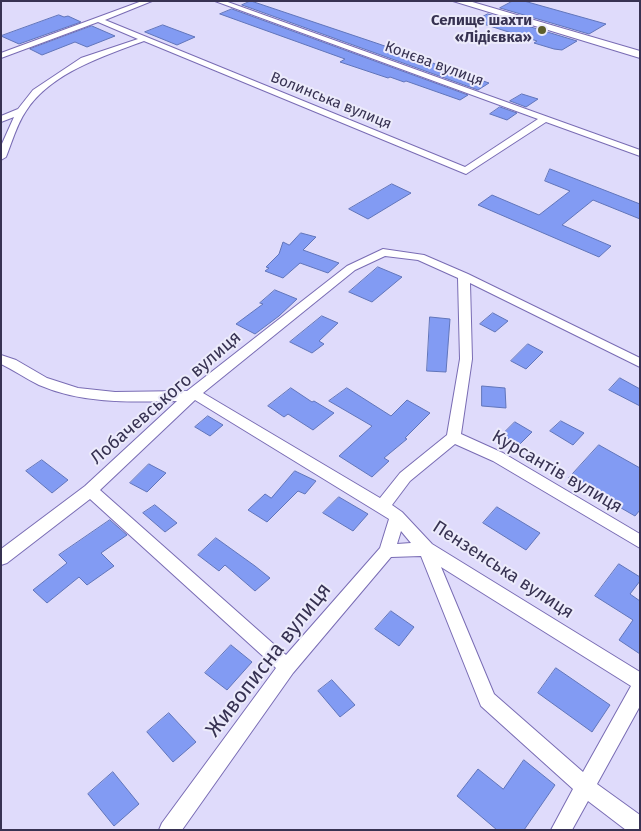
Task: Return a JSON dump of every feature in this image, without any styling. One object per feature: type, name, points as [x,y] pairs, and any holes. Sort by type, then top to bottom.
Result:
[{"type":"main road","points":[[458,1],[640,55]]},
{"type":"street","points":[[1,56],[148,1]]},
{"type":"street","name":"Конєва вулиця","points":[[218,1],[640,153]]},
{"type":"street","name":"Волинська вулиця","points":[[99,20],[466,171],[545,119]]},
{"type":"street","points":[[1,156],[21,111],[36,92],[84,60],[144,39]]},
{"type":"street","points":[[1,119],[21,111]]},
{"type":"street","name":"Лобачевського вулиця","points":[[1,558],[90,490],[193,394],[351,268],[383,252],[420,257],[464,276]]},
{"type":"street","points":[[390,512],[405,477],[454,437],[466,359],[464,276],[640,363]]},
{"type":"street","points":[[4,362],[42,381],[83,393],[137,398],[193,394]]},
{"type":"street","name":"Пензенська вулиця","points":[[193,394],[390,512],[426,549],[640,682]]},
{"type":"street","name":"Курсантів вулиця","points":[[454,437],[498,457],[640,542]]},
{"type":"street","points":[[90,490],[287,667]]},
{"type":"street","name":"Живописна вулиця","points":[[169,830],[287,667],[387,550],[390,512]]},
{"type":"street","points":[[387,550],[426,549],[487,700],[586,787],[640,828]]},
{"type":"street","points":[[561,830],[640,688]]},
{"type":"building","points":[[251,1],[489,83],[478,90],[242,5]]},
{"type":"building","points":[[513,1],[524,1],[606,24],[589,34],[500,8]]},
{"type":"building","points":[[232,9],[468,95],[460,100],[406,81],[388,78],[340,62],[345,59],[220,14]]},
{"type":"building","points":[[488,14],[577,41],[562,50],[554,49],[534,43],[537,41],[474,21]]},
{"type":"building","points":[[59,15],[68,16],[81,22],[19,44],[1,36]]},
{"type":"building","points":[[163,25],[195,37],[177,45],[145,32]]},
{"type":"building","points":[[92,26],[115,36],[87,47],[75,42],[42,55],[30,49]]},
{"type":"building","points":[[522,94],[538,99],[526,107],[510,101]]},
{"type":"building","points":[[500,107],[517,113],[507,120],[490,114]]},
{"type":"building","points":[[550,169],[640,204],[640,219],[593,200],[562,225],[611,246],[599,257],[478,205],[492,195],[539,215],[570,191],[545,181]]},
{"type":"building","points":[[392,184],[411,193],[368,219],[349,209]]},
{"type":"building","points":[[301,233],[316,237],[303,250],[339,263],[328,273],[300,263],[283,278],[265,271],[269,268],[266,267],[279,254],[283,242],[289,245]]},
{"type":"building","points":[[378,267],[402,277],[372,302],[349,292]]},
{"type":"building","points":[[275,290],[297,299],[279,316],[255,334],[236,324],[263,304],[260,303]]},
{"type":"building","points":[[493,313],[508,321],[495,332],[480,324]]},
{"type":"building","points":[[322,316],[338,323],[319,341],[324,344],[312,353],[290,342]]},
{"type":"building","points":[[430,317],[450,319],[446,372],[427,371]]},
{"type":"building","points":[[528,344],[543,352],[526,369],[511,361]]},
{"type":"building","points":[[620,378],[640,389],[640,406],[609,390]]},
{"type":"building","points":[[482,386],[505,388],[506,408],[482,406]]},
{"type":"building","points":[[291,388],[312,402],[314,401],[334,413],[313,430],[288,414],[284,417],[268,406]]},
{"type":"building","points":[[347,388],[391,416],[407,400],[430,413],[405,438],[407,439],[384,458],[389,461],[372,477],[339,456],[372,426],[329,401]]},
{"type":"building","points":[[208,416],[223,425],[210,436],[195,427]]},
{"type":"building","points":[[561,421],[584,433],[573,445],[550,431]]},
{"type":"building","points":[[515,422],[532,432],[519,445],[502,435]]},
{"type":"building","points":[[599,445],[640,468],[640,510],[635,516],[569,478]]},
{"type":"building","points":[[42,460],[68,480],[52,493],[26,471]]},
{"type":"building","points":[[149,464],[166,473],[147,492],[130,483]]},
{"type":"building","points":[[295,471],[316,481],[305,494],[298,491],[267,522],[248,510],[265,494],[271,498]]},
{"type":"building","points":[[339,497],[368,514],[353,531],[323,513]]},
{"type":"building","points":[[155,505],[177,523],[165,532],[143,513]]},
{"type":"building","points":[[497,507],[540,533],[526,550],[483,523]]},
{"type":"building","points":[[110,520],[127,535],[101,553],[114,566],[87,585],[79,577],[47,603],[33,590],[67,563],[59,555]]},
{"type":"building","points":[[216,538],[270,578],[255,591],[225,565],[219,571],[198,555]]},
{"type":"building","points":[[619,564],[640,577],[640,581],[630,594],[640,601],[640,654],[619,640],[633,620],[595,596]]},
{"type":"building","points":[[391,611],[414,627],[399,646],[375,629]]},
{"type":"building","points":[[231,645],[252,662],[227,690],[205,673]]},
{"type":"building","points":[[556,668],[610,705],[592,732],[538,693]]},
{"type":"building","points":[[332,680],[355,705],[340,717],[318,691]]},
{"type":"building","points":[[169,713],[196,742],[173,762],[147,732]]},
{"type":"building","points":[[524,760],[555,785],[524,830],[497,830],[457,796],[478,769],[503,789]]},
{"type":"building","points":[[113,772],[139,804],[114,826],[88,794]]},
{"type":"place","name":"Селище шахти «Лідієвка»","points":[[542,30]]}]
